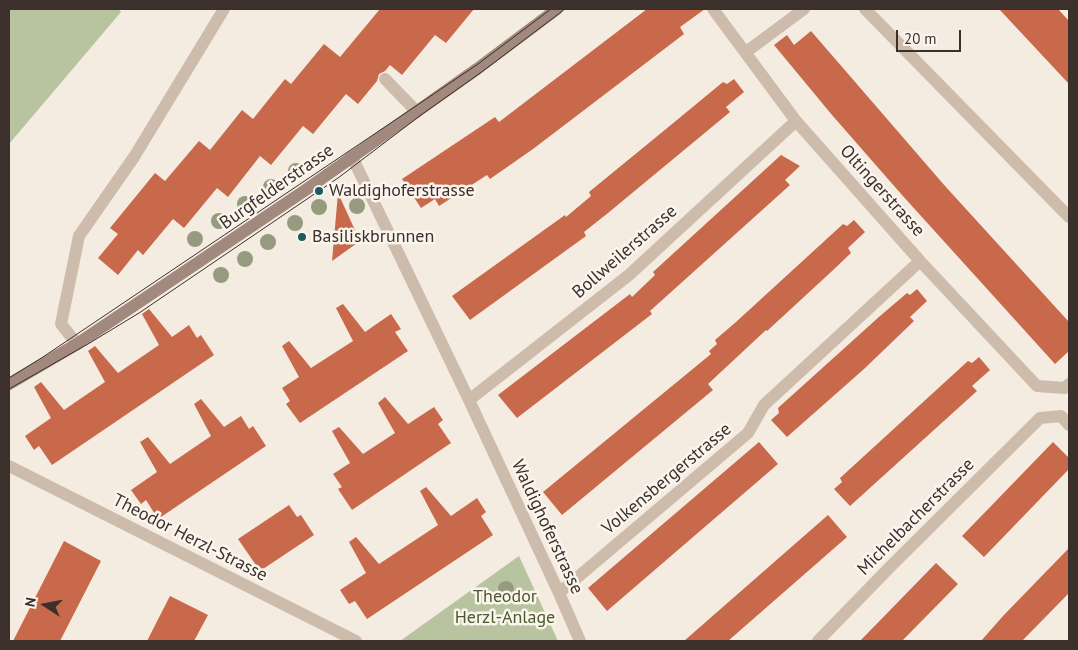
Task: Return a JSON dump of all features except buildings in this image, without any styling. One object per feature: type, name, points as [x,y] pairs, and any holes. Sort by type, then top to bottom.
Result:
[{"type":"main road","name":"Burgfelderstrasse","points":[[9,384],[77,344],[307,189],[477,69],[557,9]]},
{"type":"street","points":[[77,344],[61,324],[79,236],[134,157],[224,9]]},
{"type":"street","name":"Oltingerstrasse","points":[[713,9],[796,121],[920,261],[1037,386],[1067,386]]},
{"type":"street","points":[[746,52],[804,9]]},
{"type":"street","points":[[866,9],[1069,217]]},
{"type":"street","points":[[385,79],[417,112]]},
{"type":"street","name":"Bollweilerstrasse","points":[[469,400],[629,275],[796,121]]},
{"type":"street","name":"Waldighoferstrasse","points":[[351,157],[469,400],[580,641]]},
{"type":"street","name":"Volkensbergerstrasse","points":[[559,593],[748,433],[764,405],[920,261]]},
{"type":"street","name":"Michelbacherstrasse","points":[[818,641],[1040,418],[1065,421]]},
{"type":"street","name":"Theodor Herzl-Strasse","points":[[9,466],[356,641]]},
{"type":"green space","points":[[9,9],[119,9],[121,12],[9,144]]},
{"type":"green space","name":"Theodor Herzl-Anlage","points":[[519,556],[558,641],[400,641]]},
{"type":"tram line","points":[[9,378],[478,64],[551,9]]},
{"type":"tram line","points":[[9,389],[139,313],[338,178],[565,9]]},
{"type":"place","name":"Waldighoferstrasse","points":[[319,191]]},
{"type":"place","name":"Basiliskbrunnen","points":[[302,237]]}]
